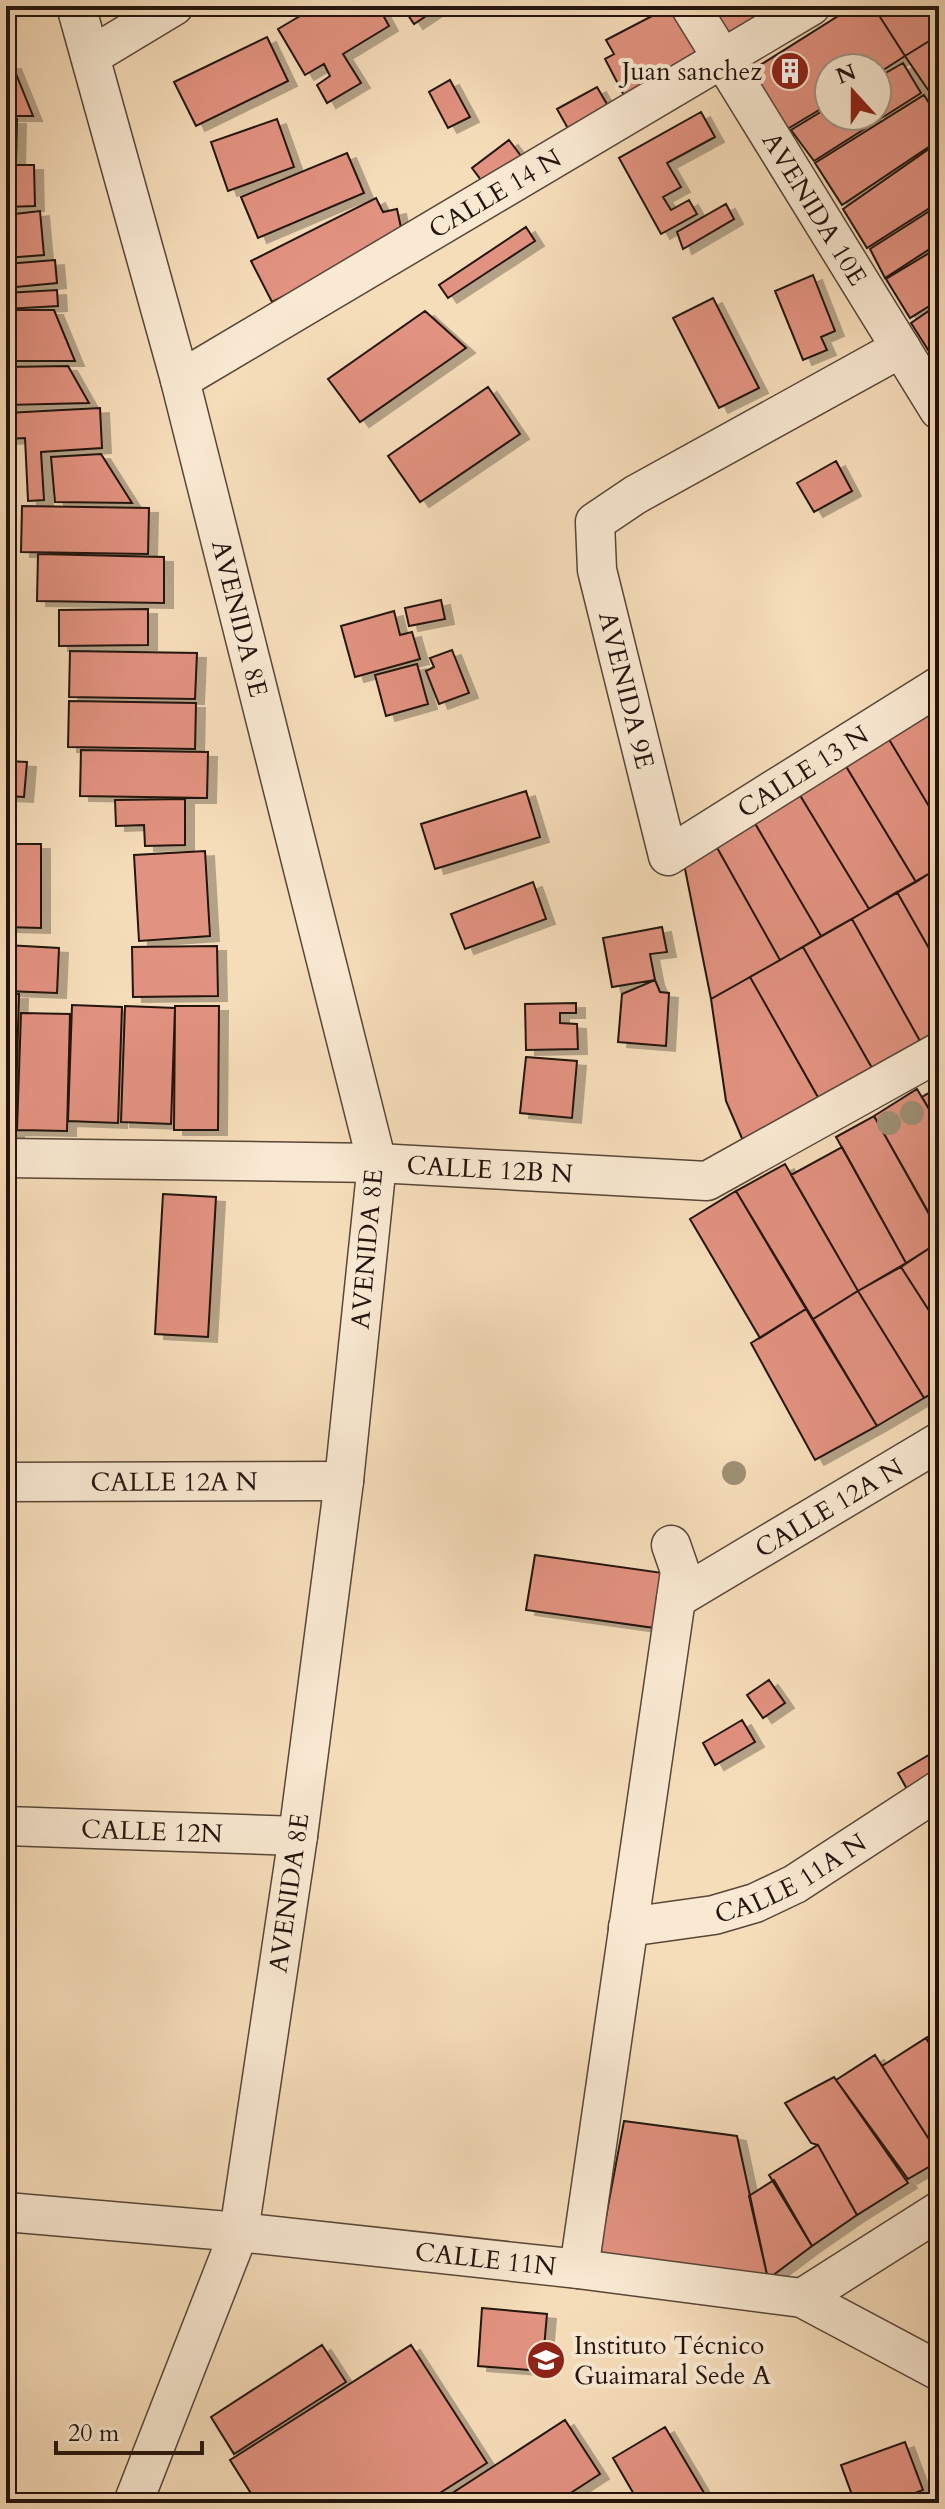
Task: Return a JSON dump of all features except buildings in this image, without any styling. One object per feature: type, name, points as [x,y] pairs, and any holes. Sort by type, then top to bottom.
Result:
[{"type":"street","name":"AVENIDA 8E","points":[[76,6],[180,380],[377,1163],[344,1481],[298,1836],[239,2232],[133,2503]]},
{"type":"street","points":[[91,56],[174,6]]},
{"type":"street","name":"AVENIDA 10E","points":[[690,6],[939,410]]},
{"type":"street","name":"CALLE 14 N","points":[[180,380],[811,6]]},
{"type":"street","name":"AVENIDA 9E","points":[[668,856],[597,570],[595,522],[635,495],[901,348]]},
{"type":"street","name":"CALLE 13 N","points":[[668,856],[939,686]]},
{"type":"street","name":"CALLE 12B N","points":[[6,1158],[377,1163],[707,1181],[939,1052]]},
{"type":"street","name":"CALLE 12A N","points":[[676,1599],[939,1442]]},
{"type":"street","name":"CALLE 12A N","points":[[6,1482],[344,1481]]},
{"type":"street","points":[[579,2269],[680,1571],[671,1545]]},
{"type":"street","name":"CALLE 11A N","points":[[628,1927],[714,1915],[755,1903],[795,1884],[939,1790]]},
{"type":"street","name":"CALLE 12N","points":[[6,1826],[298,1836]]},
{"type":"street","points":[[939,2211],[802,2298],[939,2371]]},
{"type":"street","name":"CALLE 11N","points":[[6,2212],[239,2232],[579,2269],[802,2298]]},
{"type":"place","name":"Juan sanchez","points":[[790,71]]},
{"type":"place","name":"Instituto Técnico Guaimaral Sede A","points":[[546,2360]]}]
